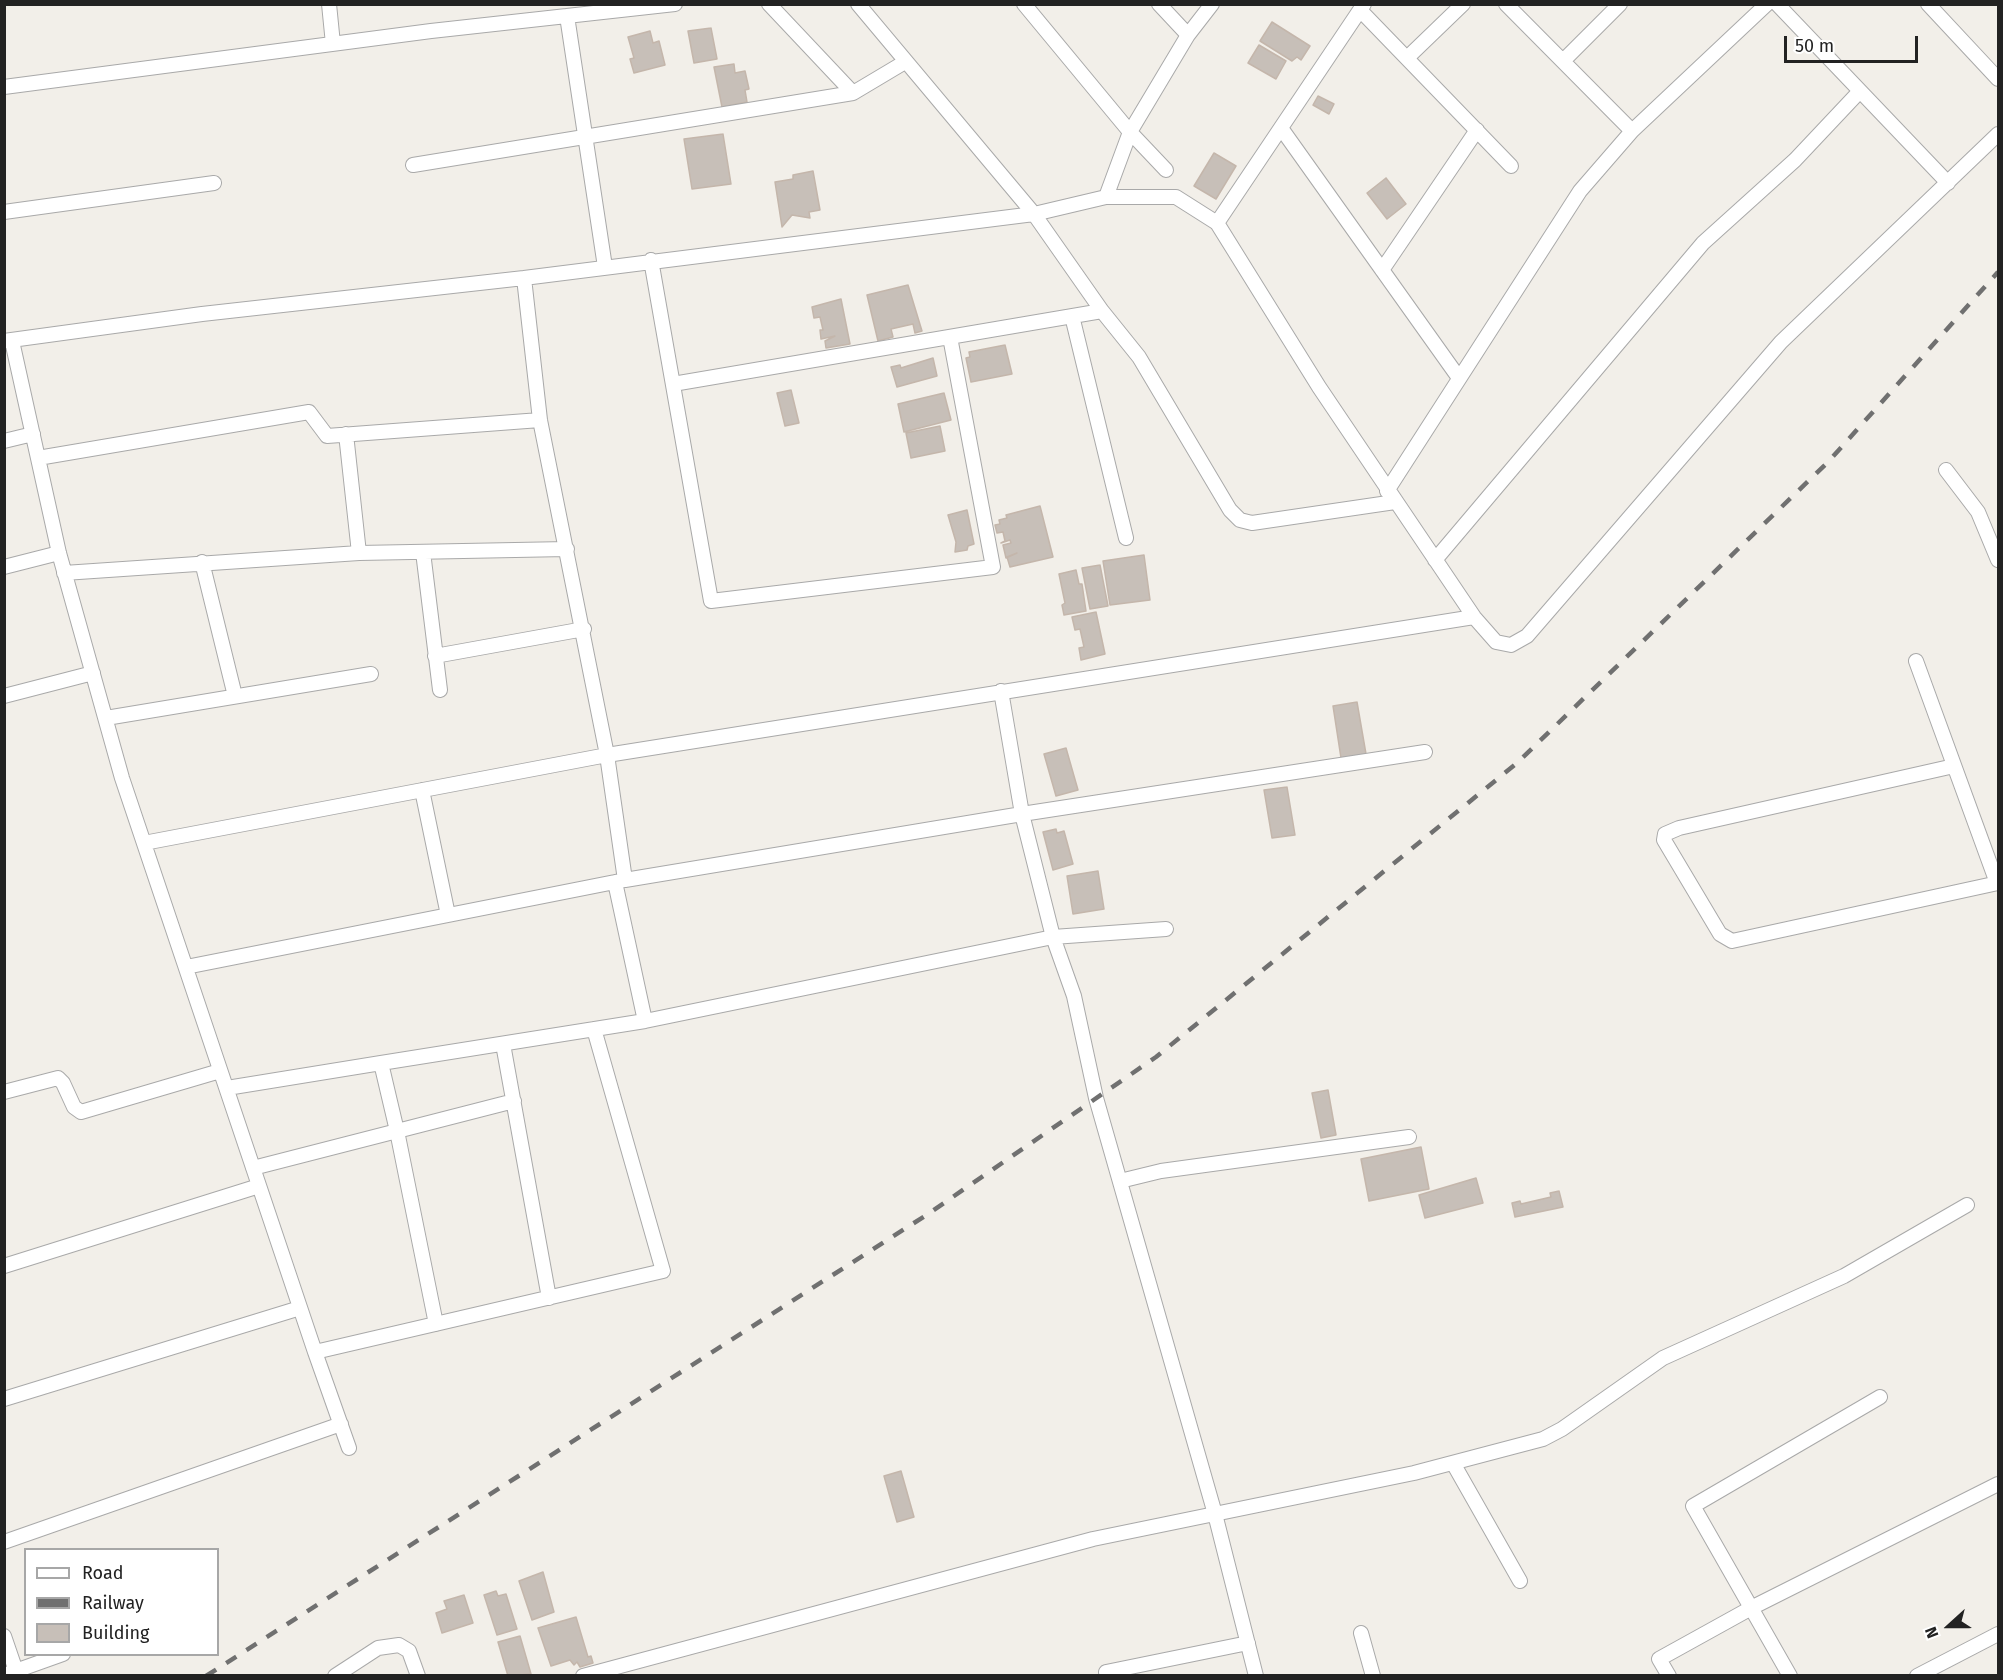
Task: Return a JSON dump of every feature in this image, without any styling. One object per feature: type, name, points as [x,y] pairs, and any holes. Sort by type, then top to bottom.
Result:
[{"type":"street","points":[[329,4],[333,44]]},
{"type":"street","points":[[770,4],[853,93]]},
{"type":"street","points":[[858,4],[1034,214],[1102,311],[1139,357],[1230,510],[1240,520],[1252,523],[1391,497],[1459,378],[1580,191],[1632,131],[1767,4]]},
{"type":"street","points":[[1024,4],[1130,132],[1166,170]]},
{"type":"street","points":[[1160,4],[1188,35]]},
{"type":"street","points":[[1106,197],[1130,132],[1188,35],[1212,4]]},
{"type":"street","points":[[1506,4],[1632,131]]},
{"type":"street","points":[[1563,61],[1620,4]]},
{"type":"street","points":[[1777,4],[1948,183]]},
{"type":"street","points":[[1928,4],[1998,79]]},
{"type":"street","points":[[4,87],[333,44],[673,5]]},
{"type":"street","points":[[1217,224],[1362,7],[1407,58],[1511,166]]},
{"type":"street","points":[[1407,58],[1454,8]]},
{"type":"street","points":[[567,16],[588,138],[605,267]]},
{"type":"street","points":[[413,165],[853,93],[905,62]]},
{"type":"street","points":[[1435,560],[1703,243],[1795,160],[1860,92]]},
{"type":"street","points":[[1281,128],[1459,378]]},
{"type":"street","points":[[1382,270],[1476,130]]},
{"type":"street","points":[[349,1448],[144,843],[64,573],[33,434],[8,341],[202,314],[524,278],[651,260],[1034,214],[1106,197],[1176,196],[1217,224],[1391,497],[1474,617],[1489,636],[1503,645],[1511,645],[1527,636],[1781,342],[1998,134]]},
{"type":"street","points":[[4,212],[214,183]]},
{"type":"street","points":[[651,260],[711,602],[993,567],[950,338]]},
{"type":"street","points":[[524,278],[540,420],[608,755],[620,881],[645,1021]]},
{"type":"street","points":[[673,384],[1102,311]]},
{"type":"street","points":[[1072,316],[1126,538]]},
{"type":"street","points":[[38,458],[309,412],[327,436],[540,420]]},
{"type":"street","points":[[4,441],[33,434]]},
{"type":"street","points":[[346,434],[359,553]]},
{"type":"street","points":[[1946,470],[1978,512],[1998,560]]},
{"type":"street","points":[[64,573],[359,553],[567,549]]},
{"type":"street","points":[[423,552],[440,690]]},
{"type":"street","points":[[4,567],[59,553]]},
{"type":"street","points":[[202,562],[235,696]]},
{"type":"street","points":[[144,843],[608,755],[1474,617]]},
{"type":"street","points":[[435,656],[584,629]]},
{"type":"street","points":[[1916,661],[1998,883],[1732,941],[1720,934],[1664,840],[1665,834],[1679,828],[1954,766]]},
{"type":"street","points":[[4,696],[93,673]]},
{"type":"street","points":[[106,718],[371,674]]},
{"type":"street","points":[[1001,691],[1022,814],[1053,937],[1074,996],[1096,1098],[1215,1514],[1256,1676]]},
{"type":"street","points":[[186,967],[620,881],[1022,814],[1425,752]]},
{"type":"street","points":[[422,790],[448,915]]},
{"type":"street","points":[[227,1089],[645,1021],[1053,937],[1166,929]]},
{"type":"street","points":[[315,1352],[663,1271],[594,1029]]},
{"type":"street","points":[[503,1044],[549,1298]]},
{"type":"street","points":[[381,1064],[436,1324]]},
{"type":"street","points":[[4,1092],[58,1078],[63,1083],[74,1107],[81,1112],[220,1071]]},
{"type":"street","points":[[253,1168],[514,1101]]},
{"type":"street","points":[[1120,1181],[1161,1172],[1409,1137]]},
{"type":"street","points":[[4,1266],[259,1186]]},
{"type":"street","points":[[583,1676],[1093,1539],[1453,1463],[1554,1434],[1663,1358],[1844,1276],[1967,1205]]},
{"type":"street","points":[[4,1399],[300,1308]]},
{"type":"street","points":[[1790,1676],[1753,1607],[1693,1506],[1880,1397]]},
{"type":"street","points":[[4,1542],[341,1424]]},
{"type":"street","points":[[1453,1463],[1520,1581]]},
{"type":"street","points":[[1669,1676],[1659,1659],[1753,1607],[1998,1484]]},
{"type":"street","points":[[1361,1633],[1373,1676]]},
{"type":"street","points":[[1917,1676],[1998,1634]]},
{"type":"street","points":[[4,1636],[10,1673],[57,1656]]},
{"type":"street","points":[[1102,1674],[1248,1643]]},
{"type":"street","points":[[335,1676],[378,1648],[399,1645],[409,1651],[418,1676]]},
{"type":"street","points":[[1943,1662],[1950,1676]]},
{"type":"building","points":[[1272,22],[1310,46],[1301,60],[1297,57],[1292,61],[1260,41]]},
{"type":"building","points":[[711,28],[717,59],[694,63],[688,31]]},
{"type":"building","points":[[650,31],[653,43],[659,41],[665,65],[634,73],[630,59],[634,58],[628,37]]},
{"type":"building","points":[[1259,45],[1286,61],[1276,79],[1248,63]]},
{"type":"building","points":[[734,64],[735,73],[745,71],[749,89],[745,90],[747,102],[722,107],[714,67]]},
{"type":"building","points":[[1318,96],[1334,104],[1329,114],[1313,105]]},
{"type":"building","points":[[723,134],[731,184],[692,189],[684,139]]},
{"type":"building","points":[[1214,153],[1236,166],[1216,199],[1194,186]]},
{"type":"building","points":[[813,171],[820,210],[809,212],[810,218],[792,215],[782,227],[775,182],[793,179],[793,175]]},
{"type":"building","points":[[1386,178],[1406,204],[1387,219],[1367,193]]},
{"type":"building","points":[[908,285],[922,331],[915,333],[913,324],[891,329],[893,337],[878,341],[867,295]]},
{"type":"building","points":[[841,299],[850,344],[826,348],[825,341],[835,336],[821,339],[820,330],[823,330],[820,317],[814,318],[812,307]]},
{"type":"building","points":[[1005,345],[1012,374],[971,382],[966,358],[970,357],[969,352]]},
{"type":"building","points":[[933,358],[937,376],[897,387],[891,367],[900,365],[901,368]]},
{"type":"building","points":[[791,390],[799,423],[785,426],[777,393]]},
{"type":"building","points":[[944,393],[951,420],[904,432],[898,404]]},
{"type":"building","points":[[940,426],[945,451],[911,458],[906,433]]},
{"type":"building","points":[[1040,506],[1053,557],[1010,567],[1003,545],[1011,543],[1010,540],[1001,543],[1005,541],[1003,532],[997,533],[995,525],[1000,524],[999,520],[1007,518],[1006,515]]},
{"type":"building","points":[[967,510],[974,544],[968,546],[967,550],[955,552],[956,542],[948,515]]},
{"type":"building","points":[[1144,555],[1150,600],[1110,605],[1103,561]]},
{"type":"building","points":[[1100,565],[1108,606],[1090,609],[1082,568]]},
{"type":"building","points":[[1076,570],[1079,584],[1082,584],[1086,611],[1064,615],[1062,605],[1065,603],[1059,574]]},
{"type":"building","points":[[1096,612],[1105,654],[1081,660],[1079,648],[1084,647],[1080,629],[1075,630],[1072,617]]},
{"type":"building","points":[[1357,702],[1366,754],[1341,758],[1333,706]]},
{"type":"building","points":[[1066,748],[1078,790],[1056,796],[1044,754]]},
{"type":"building","points":[[1287,787],[1295,835],[1272,838],[1264,790]]},
{"type":"building","points":[[1056,829],[1057,833],[1064,831],[1073,864],[1053,870],[1043,832]]},
{"type":"building","points":[[1098,871],[1104,909],[1073,914],[1067,876]]},
{"type":"building","points":[[1328,1090],[1336,1135],[1321,1138],[1312,1093]]},
{"type":"building","points":[[1421,1147],[1429,1189],[1369,1201],[1361,1159]]},
{"type":"building","points":[[1476,1178],[1483,1203],[1425,1218],[1419,1195]]},
{"type":"building","points":[[1559,1191],[1563,1207],[1515,1217],[1512,1203],[1520,1201],[1521,1204],[1551,1197],[1550,1193]]},
{"type":"building","points":[[901,1471],[914,1517],[897,1522],[884,1476]]},
{"type":"building","points":[[543,1572],[554,1612],[532,1620],[519,1581]]},
{"type":"building","points":[[496,1591],[498,1596],[506,1594],[517,1629],[497,1635],[484,1595]]},
{"type":"building","points":[[464,1595],[473,1623],[442,1633],[436,1613],[447,1609],[444,1601]]},
{"type":"building","points":[[576,1617],[588,1657],[591,1656],[593,1663],[580,1667],[577,1662],[574,1665],[570,1660],[551,1666],[538,1628]]},
{"type":"building","points":[[520,1636],[531,1674],[508,1676],[498,1642]]},
{"type":"railway","points":[[206,1676],[928,1214],[1156,1057],[1517,763],[1829,461],[1998,272]]}]
